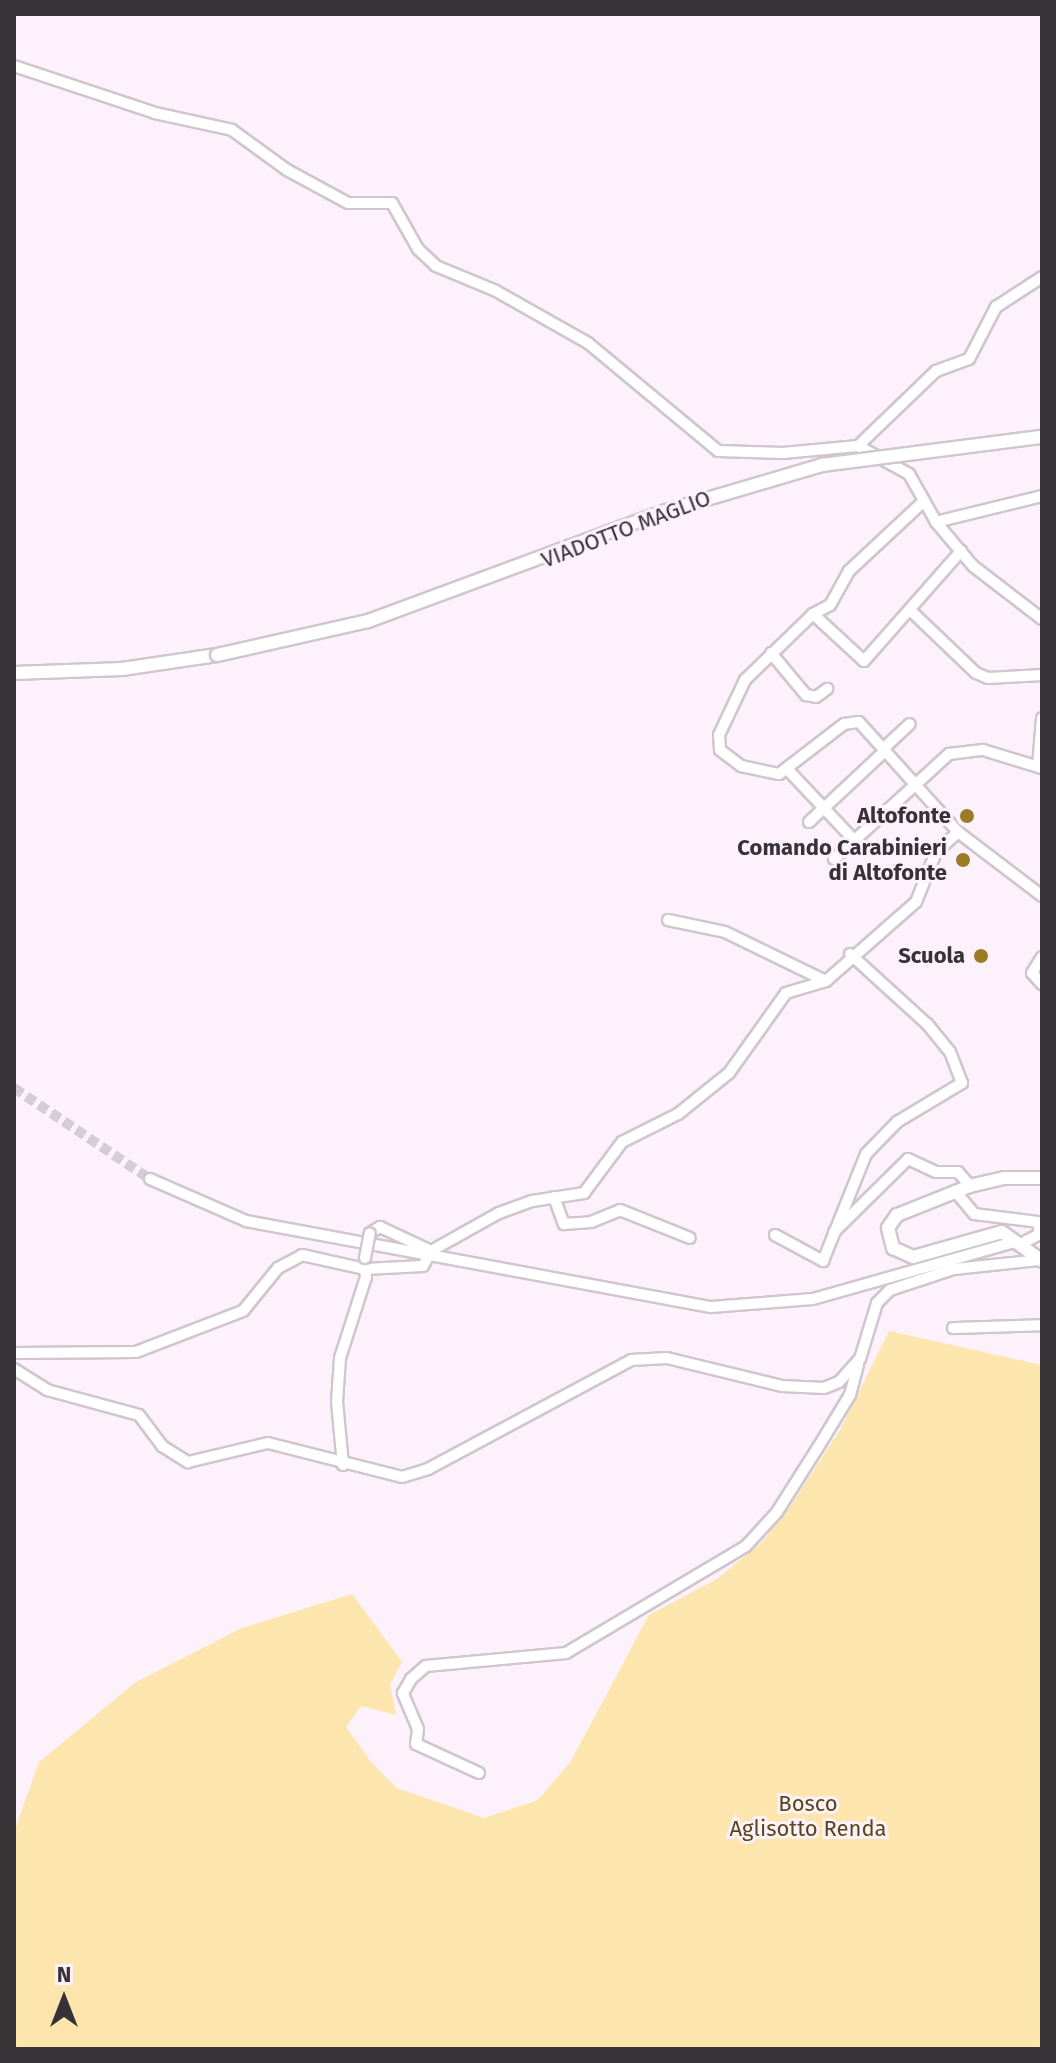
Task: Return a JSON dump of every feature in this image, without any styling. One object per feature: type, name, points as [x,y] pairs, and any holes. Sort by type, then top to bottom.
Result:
[{"type":"main road","name":"VIADOTTO MAGLIO","points":[[14,673],[122,669],[217,655],[368,621],[666,511],[822,465],[1042,437]]},
{"type":"main road","points":[[1040,1260],[1002,1232],[913,1257],[893,1248],[888,1228],[897,1215],[970,1186],[1004,1178],[1042,1178]]},
{"type":"street","points":[[14,66],[155,113],[232,130],[287,170],[348,203],[392,203],[418,249],[436,266],[496,291],[588,343],[718,451],[783,453],[858,446],[909,474],[936,522],[973,566],[1042,619]]},
{"type":"street","points":[[858,446],[936,371],[969,359],[996,307],[1042,277]]},
{"type":"street","points":[[936,522],[1042,496]]},
{"type":"street","points":[[924,501],[849,571],[830,605],[813,614],[771,653],[738,691],[718,742],[722,753],[741,766],[767,775],[789,771],[844,724],[862,724],[958,832],[1042,896]]},
{"type":"street","points":[[813,614],[861,661],[961,551]]},
{"type":"street","points":[[910,610],[976,673],[1042,675]]},
{"type":"street","points":[[771,653],[806,695],[816,697],[827,689]]},
{"type":"street","points":[[834,859],[943,758],[971,749],[1040,767],[1042,718]]},
{"type":"street","points":[[809,822],[910,724]]},
{"type":"street","points":[[789,771],[855,841]]},
{"type":"street","points":[[14,1353],[136,1352],[243,1311],[278,1268],[302,1255],[423,1266],[431,1255],[516,1206],[590,1189],[628,1137],[678,1114],[729,1073],[786,993],[826,981],[850,954],[916,902],[936,852],[958,832]]},
{"type":"street","points":[[668,920],[725,932],[826,981]]},
{"type":"street","points":[[775,1235],[823,1261],[866,1154],[897,1122],[958,1089],[962,1080],[950,1052],[927,1024],[850,954]]},
{"type":"street","points":[[1042,957],[1032,973],[1042,984]]},
{"type":"street","points":[[834,1232],[908,1159],[936,1172],[958,1172],[970,1186]]},
{"type":"street","points":[[150,1179],[246,1221],[698,1306],[799,1302],[1011,1243]]},
{"type":"street","points":[[955,1191],[974,1214],[1038,1222],[1040,1234],[1026,1241]]},
{"type":"street","points":[[554,1197],[564,1224],[591,1222],[620,1210],[690,1238]]},
{"type":"street","points":[[343,1465],[337,1402],[340,1358],[370,1233],[380,1227],[431,1255]]},
{"type":"street","points":[[479,1773],[416,1744],[418,1729],[403,1693],[411,1679],[426,1666],[566,1653],[746,1546],[777,1512],[850,1395],[877,1303],[890,1290],[954,1269],[1040,1260]]},
{"type":"street","points":[[953,1328],[1042,1325]]},
{"type":"street","points":[[14,1369],[47,1390],[139,1415],[162,1446],[188,1462],[268,1443],[385,1477],[419,1473],[631,1360],[667,1358],[809,1390],[839,1382],[860,1359]]},
{"type":"green space","name":"Bosco Aglisotto Renda","points":[[889,1331],[1042,1365],[1042,2049],[14,2049],[15,1829],[39,1762],[136,1682],[242,1628],[352,1594],[402,1662],[390,1684],[396,1715],[361,1706],[346,1727],[371,1762],[397,1788],[484,1818],[538,1800],[571,1761],[649,1615],[717,1579],[762,1542],[793,1502],[840,1430]]},
{"type":"tunnel","points":[[14,1088],[150,1179]]},
{"type":"place","name":"Altofonte","points":[[967,816]]},
{"type":"place","name":"Comando Carabinieri di Altofonte","points":[[963,860]]},
{"type":"place","name":"Scuola","points":[[981,956]]}]
